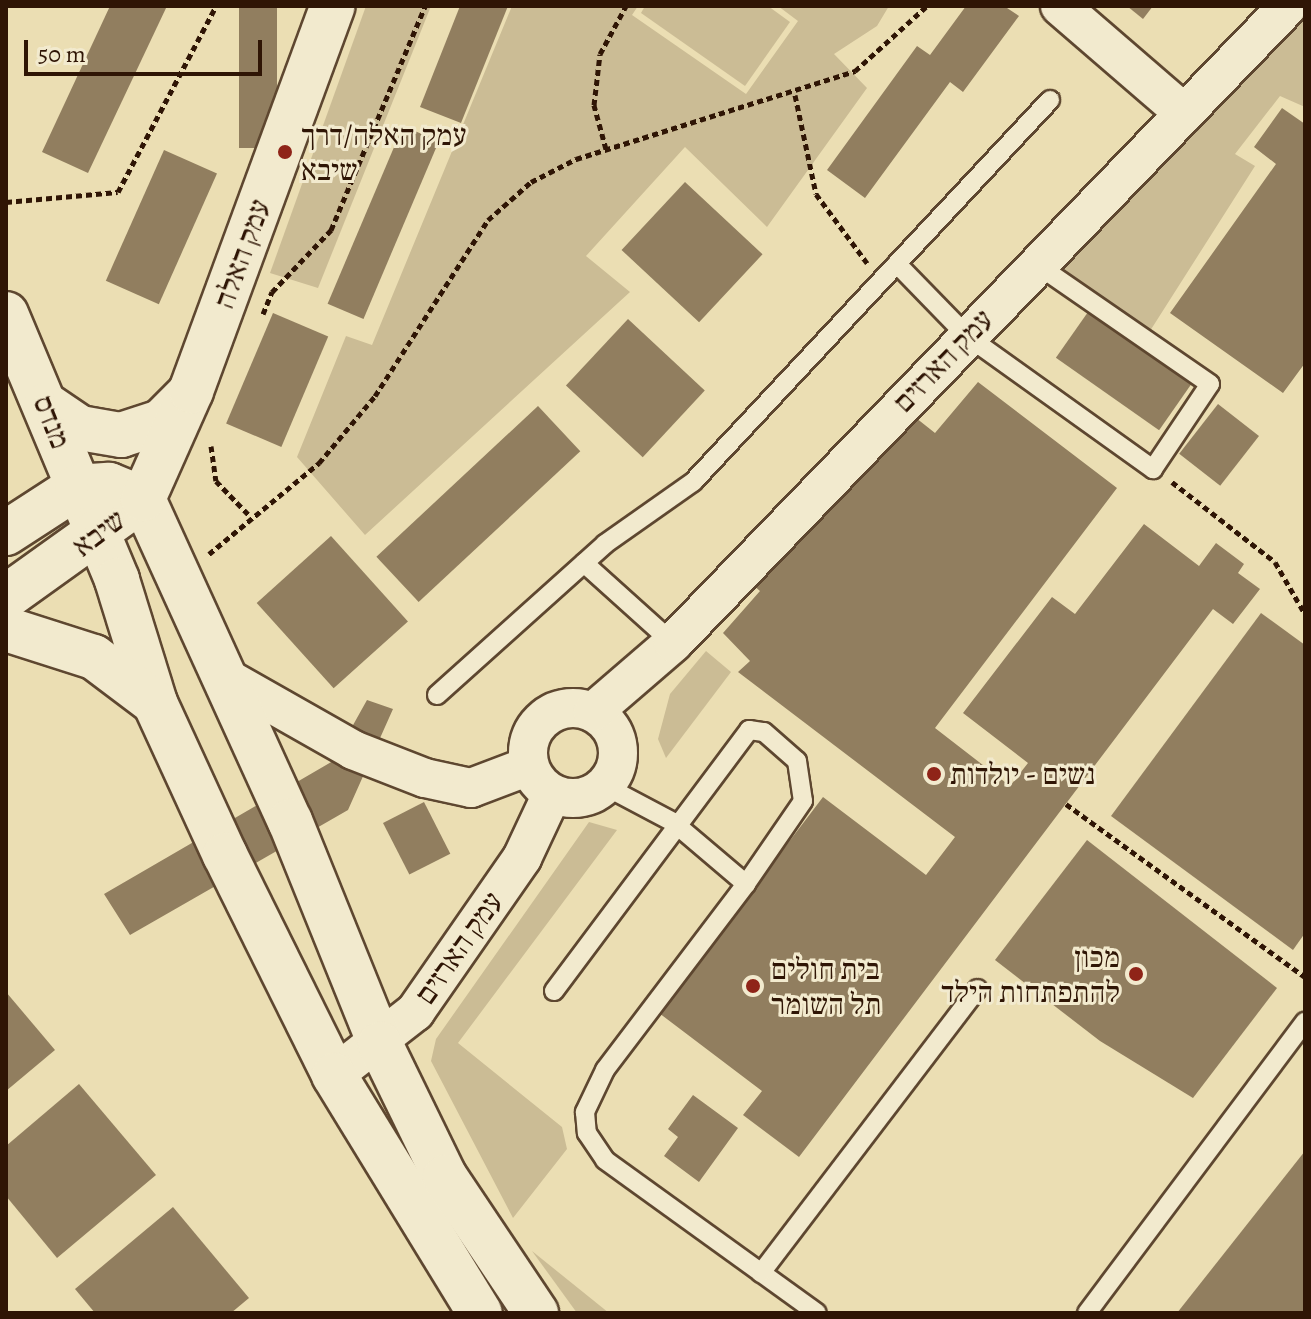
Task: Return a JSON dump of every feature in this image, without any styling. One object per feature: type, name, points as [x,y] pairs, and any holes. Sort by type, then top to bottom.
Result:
[{"type":"street","name":"עמק האלה","points":[[143,499],[191,391],[333,6]]},
{"type":"street","points":[[1060,6],[1184,113]]},
{"type":"street","name":"עמק הארזים","points":[[593,712],[673,643],[1288,6]]},
{"type":"street","name":"מנדס","points":[[6,314],[46,405],[97,537],[155,703],[334,1075],[480,1313]]},
{"type":"street","points":[[46,405],[80,428],[121,435],[161,422],[191,391]]},
{"type":"street","points":[[7,532],[45,482],[46,405]]},
{"type":"street","name":"שיבא","points":[[6,597],[97,537],[143,499],[109,485],[77,487],[7,532]]},
{"type":"street","points":[[143,499],[182,580],[380,1044],[445,1177],[536,1313]]},
{"type":"street","points":[[6,629],[94,657],[155,703]]},
{"type":"street","points":[[223,676],[353,750],[425,778],[471,788],[540,780],[580,799],[605,786],[618,746],[593,712],[563,708],[538,724],[540,780]]},
{"type":"street","name":"עמק הארזים","points":[[334,1075],[380,1044],[415,1012],[522,858],[540,780]]},
{"type":"lane","points":[[437,695],[584,563],[693,482],[1050,100]]},
{"type":"lane","points":[[897,264],[967,336],[1153,469],[1210,384],[1036,264]]},
{"type":"lane","points":[[584,563],[673,643]]},
{"type":"lane","points":[[554,991],[673,822],[749,730],[785,746],[797,761],[803,801],[746,884],[605,1070],[585,1112],[587,1133],[605,1160],[817,1313]]},
{"type":"lane","points":[[605,786],[673,822],[746,884]]},
{"type":"lane","points":[[761,1273],[977,989]]},
{"type":"lane","points":[[1087,1313],[1305,1022]]},
{"type":"path","points":[[6,202],[118,192],[216,6]]},
{"type":"path","points":[[260,320],[272,292],[331,230],[425,6]]},
{"type":"path","points":[[606,149],[594,105],[600,54],[626,6]]},
{"type":"path","points":[[182,580],[249,515],[319,463],[375,396],[488,220],[531,182],[606,149],[795,95],[855,71],[927,6]]},
{"type":"path","points":[[795,95],[816,194],[882,281]]},
{"type":"path","points":[[215,435],[209,450],[216,481],[249,515]]},
{"type":"path","points":[[1153,469],[1275,562],[1305,614]]},
{"type":"path","points":[[1066,804],[1305,977]]},
{"type":"shaded area","points":[[366,6],[431,6],[318,288],[270,273]]},
{"type":"shaded area","points":[[512,6],[638,6],[632,15],[746,94],[798,21],[778,6],[889,6],[877,26],[834,54],[867,88],[767,227],[685,147],[586,256],[630,292],[365,535],[297,457],[346,336],[372,345]]},
{"type":"shaded area","points":[[645,6],[768,6],[790,22],[745,86],[641,13]]},
{"type":"shaded area","points":[[1305,17],[1305,107],[1280,96],[1235,154],[1255,166],[1150,331],[1061,271]]},
{"type":"shaded area","points":[[706,651],[731,672],[666,758],[658,739],[670,694]]},
{"type":"shaded area","points":[[589,822],[617,830],[458,1043],[562,1127],[567,1149],[513,1218],[431,1061],[436,1039]]},
{"type":"shaded area","points":[[532,1251],[609,1313],[577,1313]]},
{"type":"building","points":[[110,6],[167,6],[88,173],[42,152]]},
{"type":"building","points":[[239,6],[277,6],[277,148],[239,148]]},
{"type":"building","points":[[460,6],[508,6],[461,123],[420,107]]},
{"type":"building","points":[[966,6],[1004,6],[1019,16],[963,92],[950,82],[865,198],[827,170],[917,46],[930,55]]},
{"type":"building","points":[[1127,6],[1153,6],[1143,19]]},
{"type":"building","points":[[1282,108],[1305,124],[1305,363],[1283,393],[1170,313],[1276,164],[1254,147]]},
{"type":"building","points":[[403,126],[439,141],[363,319],[328,304]]},
{"type":"building","points":[[164,150],[217,174],[159,304],[106,281]]},
{"type":"building","points":[[685,182],[763,254],[699,322],[622,250]]},
{"type":"building","points":[[1088,312],[1191,384],[1159,430],[1056,358]]},
{"type":"building","points":[[273,313],[328,336],[281,447],[226,423]]},
{"type":"building","points":[[628,319],[705,391],[643,457],[566,386]]},
{"type":"building","name":"נשים - יולדות","points":[[978,382],[1117,488],[935,728],[1010,786],[1028,763],[963,713],[1052,597],[1075,614],[1144,524],[1199,566],[1216,543],[1244,564],[1238,573],[1260,589],[1233,624],[1213,609],[799,1157],[743,1115],[762,1091],[659,1013],[823,797],[926,875],[955,837],[738,672],[750,661],[723,633],[760,591],[746,579],[906,410],[935,433]]},
{"type":"building","points":[[1218,404],[1259,436],[1220,486],[1179,454]]},
{"type":"building","points":[[538,406],[580,451],[419,602],[376,557]]},
{"type":"building","points":[[331,536],[408,621],[334,688],[257,603]]},
{"type":"building","points":[[1261,613],[1305,645],[1305,933],[1293,950],[1111,816]]},
{"type":"building","points":[[367,700],[393,709],[348,810],[130,935],[104,894],[333,761]]},
{"type":"building","points":[[424,802],[450,854],[409,875],[383,823]]},
{"type":"building","name":"מכון להתפתחות הילד","points":[[1087,840],[1277,988],[1193,1098],[1100,1041],[995,960]]},
{"type":"building","points":[[6,992],[55,1050],[6,1091]]},
{"type":"building","points":[[79,1084],[156,1175],[57,1258],[6,1196],[6,1146]]},
{"type":"building","points":[[693,1095],[738,1128],[699,1182],[664,1156],[678,1137],[668,1129]]},
{"type":"building","points":[[1305,1151],[1305,1313],[1177,1313]]},
{"type":"building","points":[[173,1207],[249,1298],[231,1313],[95,1313],[75,1289]]},
{"type":"place","name":"עמק האלה/דרך שיבא","points":[[285,152]]},
{"type":"place","name":"נשים - יולדות","points":[[934,774]]},
{"type":"place","name":"מכון להתפתחות הילד","points":[[1136,974]]},
{"type":"place","name":"בית חולים תל השומר","points":[[753,986]]}]
